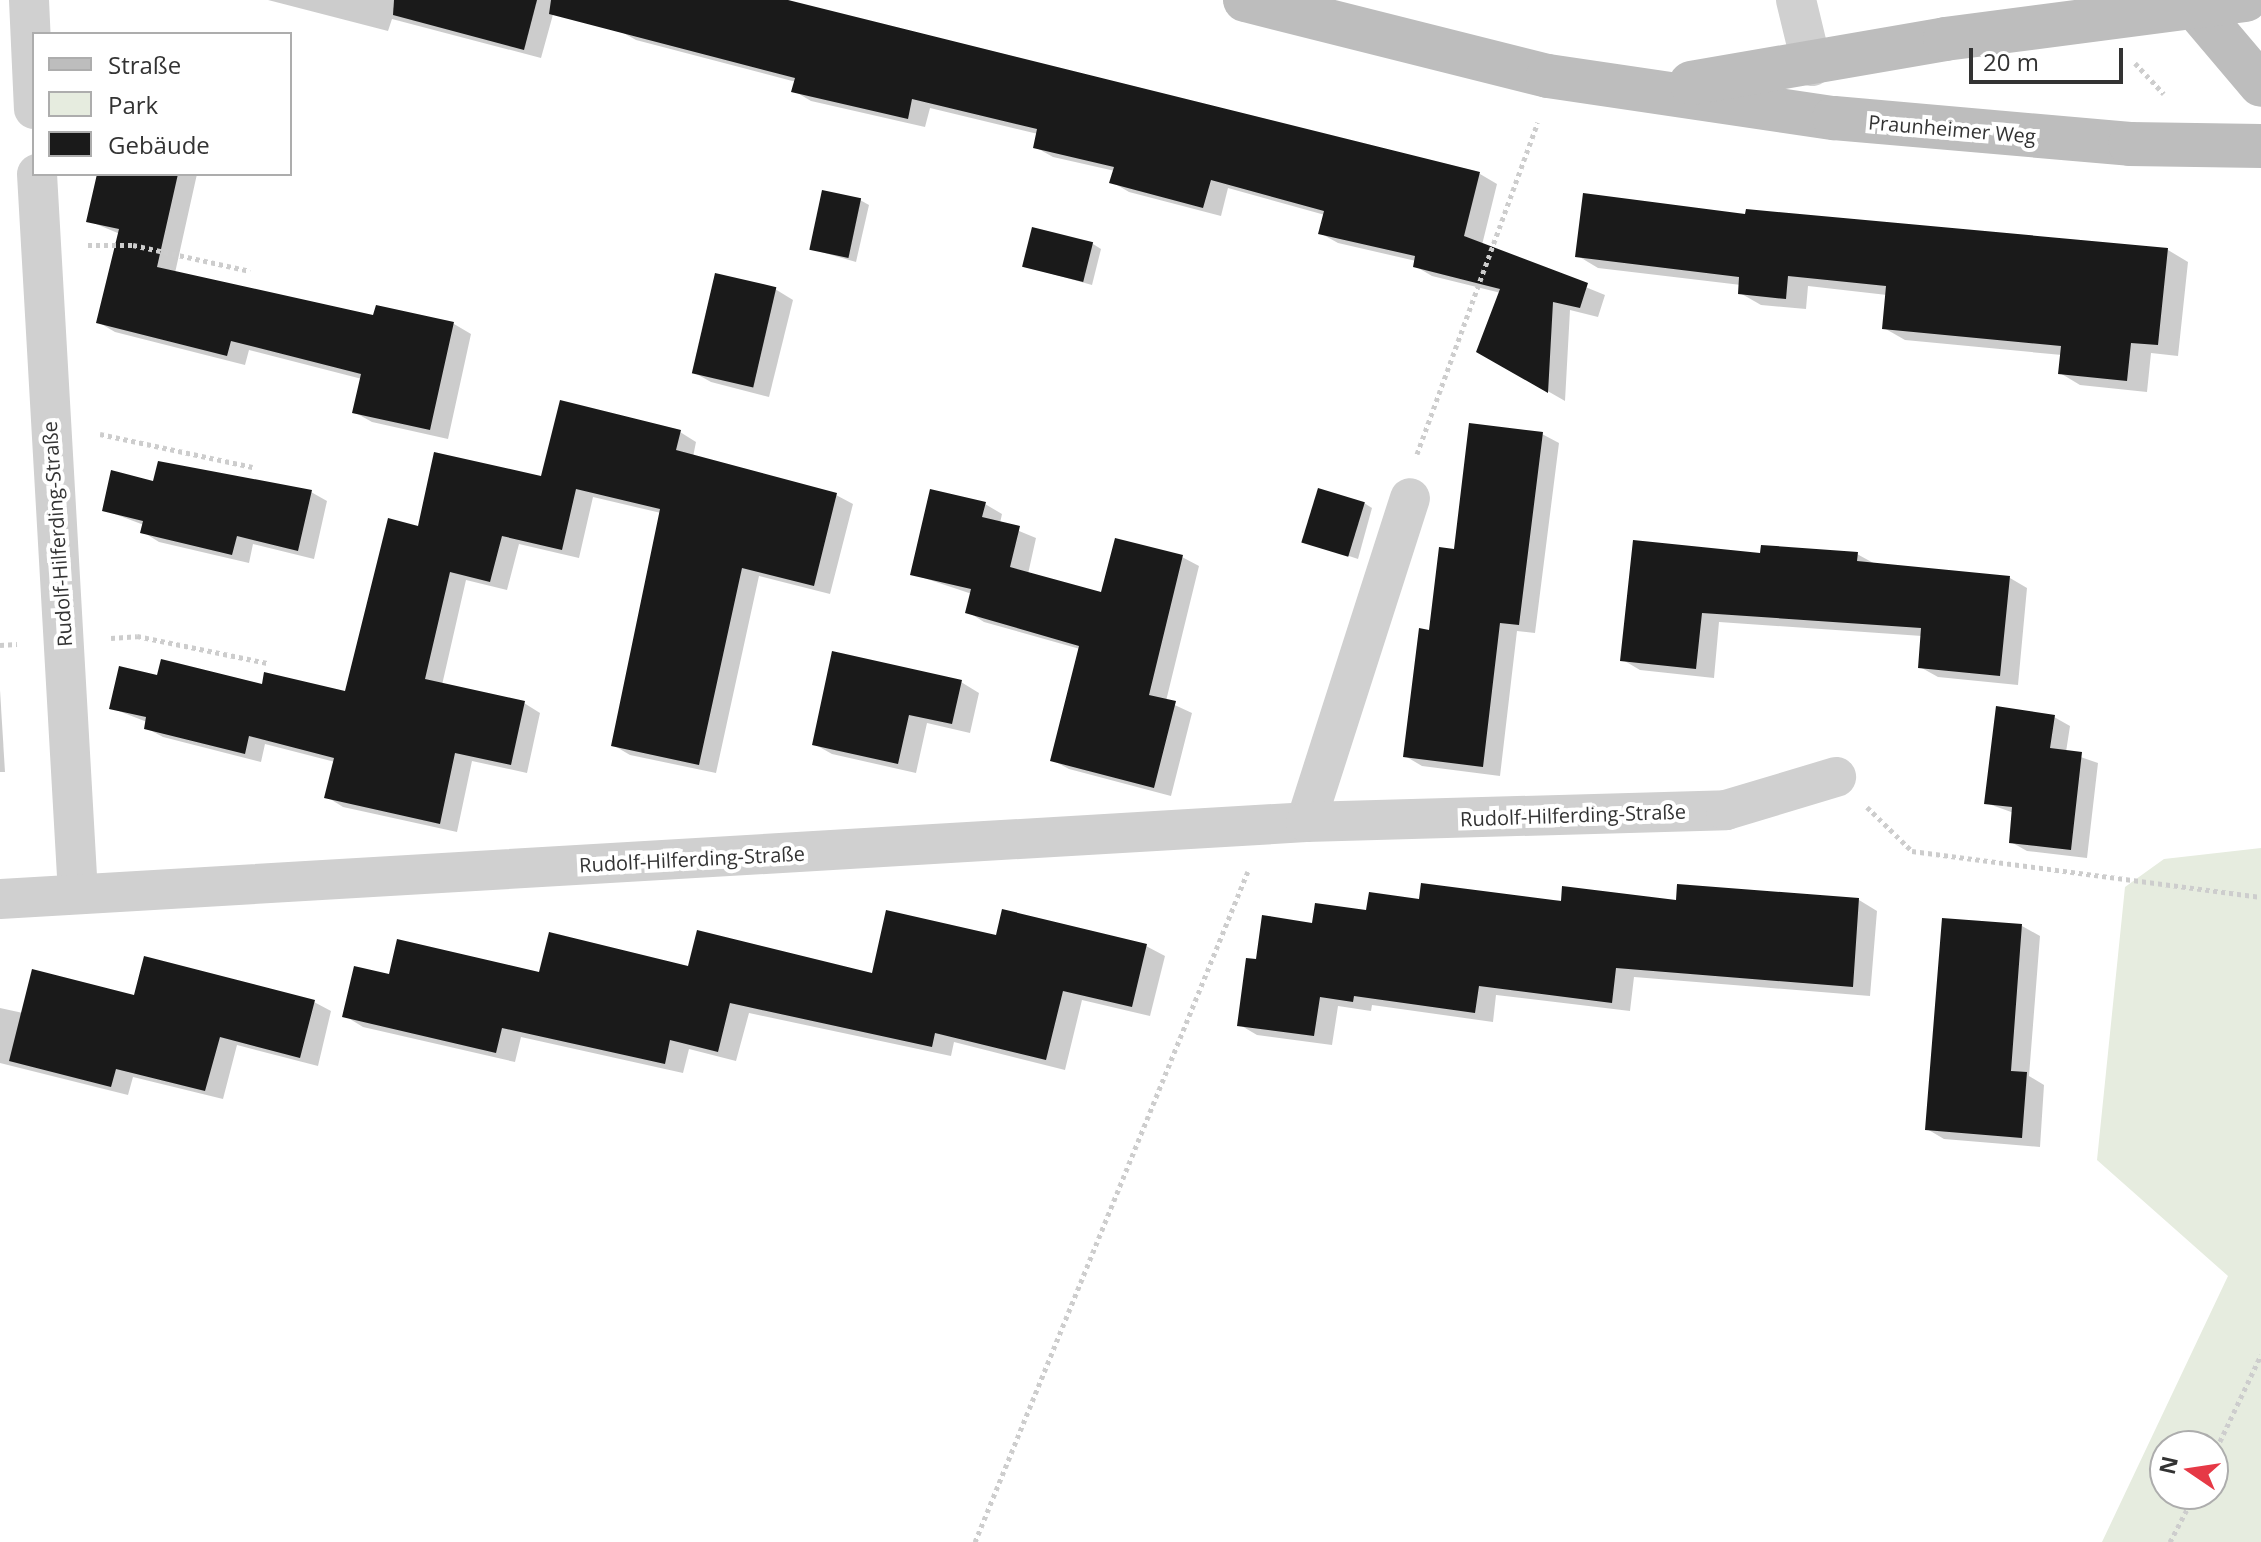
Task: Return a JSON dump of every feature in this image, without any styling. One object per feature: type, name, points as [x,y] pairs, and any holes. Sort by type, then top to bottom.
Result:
[{"type":"main road","name":"Praunheimer Weg","points":[[1245,0],[1548,76],[1957,131],[2175,146],[2261,146]]},
{"type":"main road","name":"Praunheimer Weg","points":[[1646,90],[1812,66],[1945,39],[2190,4],[2245,0]]},
{"type":"main road","points":[[2190,4],[2261,85]]},
{"type":"street","points":[[29,0],[32,65]]},
{"type":"street","points":[[1796,0],[1812,66]]},
{"type":"street","name":"Rudolf-Hilferding-Straße","points":[[37,176],[78,893]]},
{"type":"street","points":[[1306,822],[1410,498]]},
{"type":"street","name":"Rudolf-Hilferding-Straße","points":[[0,899],[1306,822],[1726,810],[1836,777]]},
{"type":"path","points":[[2131,59],[2172,102]]},
{"type":"path","points":[[1410,498],[1415,460],[1533,144],[1548,76]]},
{"type":"path","points":[[39,244],[133,245],[250,271]]},
{"type":"path","points":[[49,423],[252,467]]},
{"type":"path","points":[[0,645],[137,636],[267,663]]},
{"type":"path","points":[[1836,777],[1912,851],[2261,897]]},
{"type":"path","points":[[975,1542],[1266,826]]},
{"type":"path","points":[[2225,1430],[2261,1355]]},
{"type":"path","points":[[2170,1542],[2187,1510]]},
{"type":"green space","points":[[2261,848],[2261,1542],[2102,1542],[2149,1443],[2149,1510],[2229,1510],[2229,1430],[2155,1430],[2228,1276],[2097,1160],[2125,887],[2164,859]]},
{"type":"building","points":[[394,0],[537,0],[524,50],[393,15]]},
{"type":"building","points":[[551,0],[788,0],[1480,172],[1464,236],[1588,283],[1580,308],[1553,302],[1548,393],[1476,352],[1500,289],[1413,267],[1415,256],[1318,234],[1324,211],[1211,180],[1203,208],[1109,183],[1114,167],[1033,148],[1037,129],[912,99],[908,119],[791,92],[795,78],[549,14]]},
{"type":"building","points":[[97,176],[178,176],[157,267],[373,315],[376,305],[454,322],[430,430],[352,413],[361,374],[231,341],[227,356],[96,323],[119,229],[86,222]]},
{"type":"building","points":[[822,190],[861,198],[848,258],[809,250]]},
{"type":"building","points":[[1583,193],[1745,214],[1746,209],[2168,248],[2158,345],[2131,343],[2127,381],[2058,374],[2061,346],[1882,329],[1886,286],[1788,276],[1786,299],[1738,294],[1739,277],[1575,257]]},
{"type":"building","points":[[1032,227],[1093,242],[1083,282],[1022,267]]},
{"type":"building","points":[[715,273],[776,287],[753,388],[692,373]]},
{"type":"building","points":[[560,400],[681,430],[676,450],[837,493],[814,586],[742,568],[699,765],[611,746],[660,509],[576,489],[562,550],[502,536],[490,582],[450,572],[425,679],[525,701],[511,765],[455,753],[440,824],[324,798],[334,758],[249,736],[245,754],[144,729],[146,717],[109,709],[119,666],[157,675],[161,659],[262,684],[264,672],[345,691],[388,518],[418,526],[434,452],[541,476]]},
{"type":"building","points":[[1469,423],[1543,432],[1519,625],[1500,623],[1483,767],[1403,757],[1419,628],[1429,630],[1439,547],[1454,549]]},
{"type":"building","points":[[158,461],[312,490],[298,551],[237,536],[232,555],[140,533],[143,521],[102,511],[111,470],[153,481]]},
{"type":"building","points":[[1318,488],[1365,502],[1348,557],[1301,543]]},
{"type":"building","points":[[930,489],[986,502],[982,517],[1020,526],[1010,567],[1101,592],[1115,538],[1183,555],[1149,695],[1176,701],[1154,788],[1050,761],[1079,646],[965,613],[971,589],[910,575]]},
{"type":"building","points":[[1633,540],[1760,553],[1761,545],[1858,552],[1857,561],[2010,576],[2000,676],[1918,668],[1921,628],[1702,613],[1696,669],[1620,661]]},
{"type":"building","points":[[832,651],[962,680],[952,724],[909,715],[898,764],[812,745]]},
{"type":"building","points":[[1996,706],[2055,715],[2050,748],[2082,752],[2071,850],[2009,843],[2012,807],[1984,804]]},
{"type":"building","points":[[1421,883],[1561,901],[1562,886],[1676,900],[1677,884],[1859,898],[1853,987],[1616,968],[1612,1003],[1479,986],[1475,1013],[1354,996],[1353,1002],[1320,997],[1314,1036],[1237,1026],[1246,958],[1256,959],[1262,915],[1312,923],[1315,903],[1366,910],[1369,892],[1419,899]]},
{"type":"building","points":[[1002,909],[1147,944],[1132,1007],[1063,991],[1046,1060],[935,1033],[932,1047],[730,1003],[718,1052],[670,1040],[665,1064],[502,1028],[496,1053],[342,1017],[354,966],[389,974],[397,939],[539,972],[549,932],[688,966],[697,930],[872,973],[886,910],[996,935]]},
{"type":"building","points":[[1942,918],[2022,924],[2011,1071],[2027,1072],[2022,1138],[1925,1130]]},
{"type":"building","points":[[144,956],[315,1000],[300,1058],[220,1037],[205,1091],[116,1069],[111,1087],[9,1061],[32,969],[134,995]]}]
